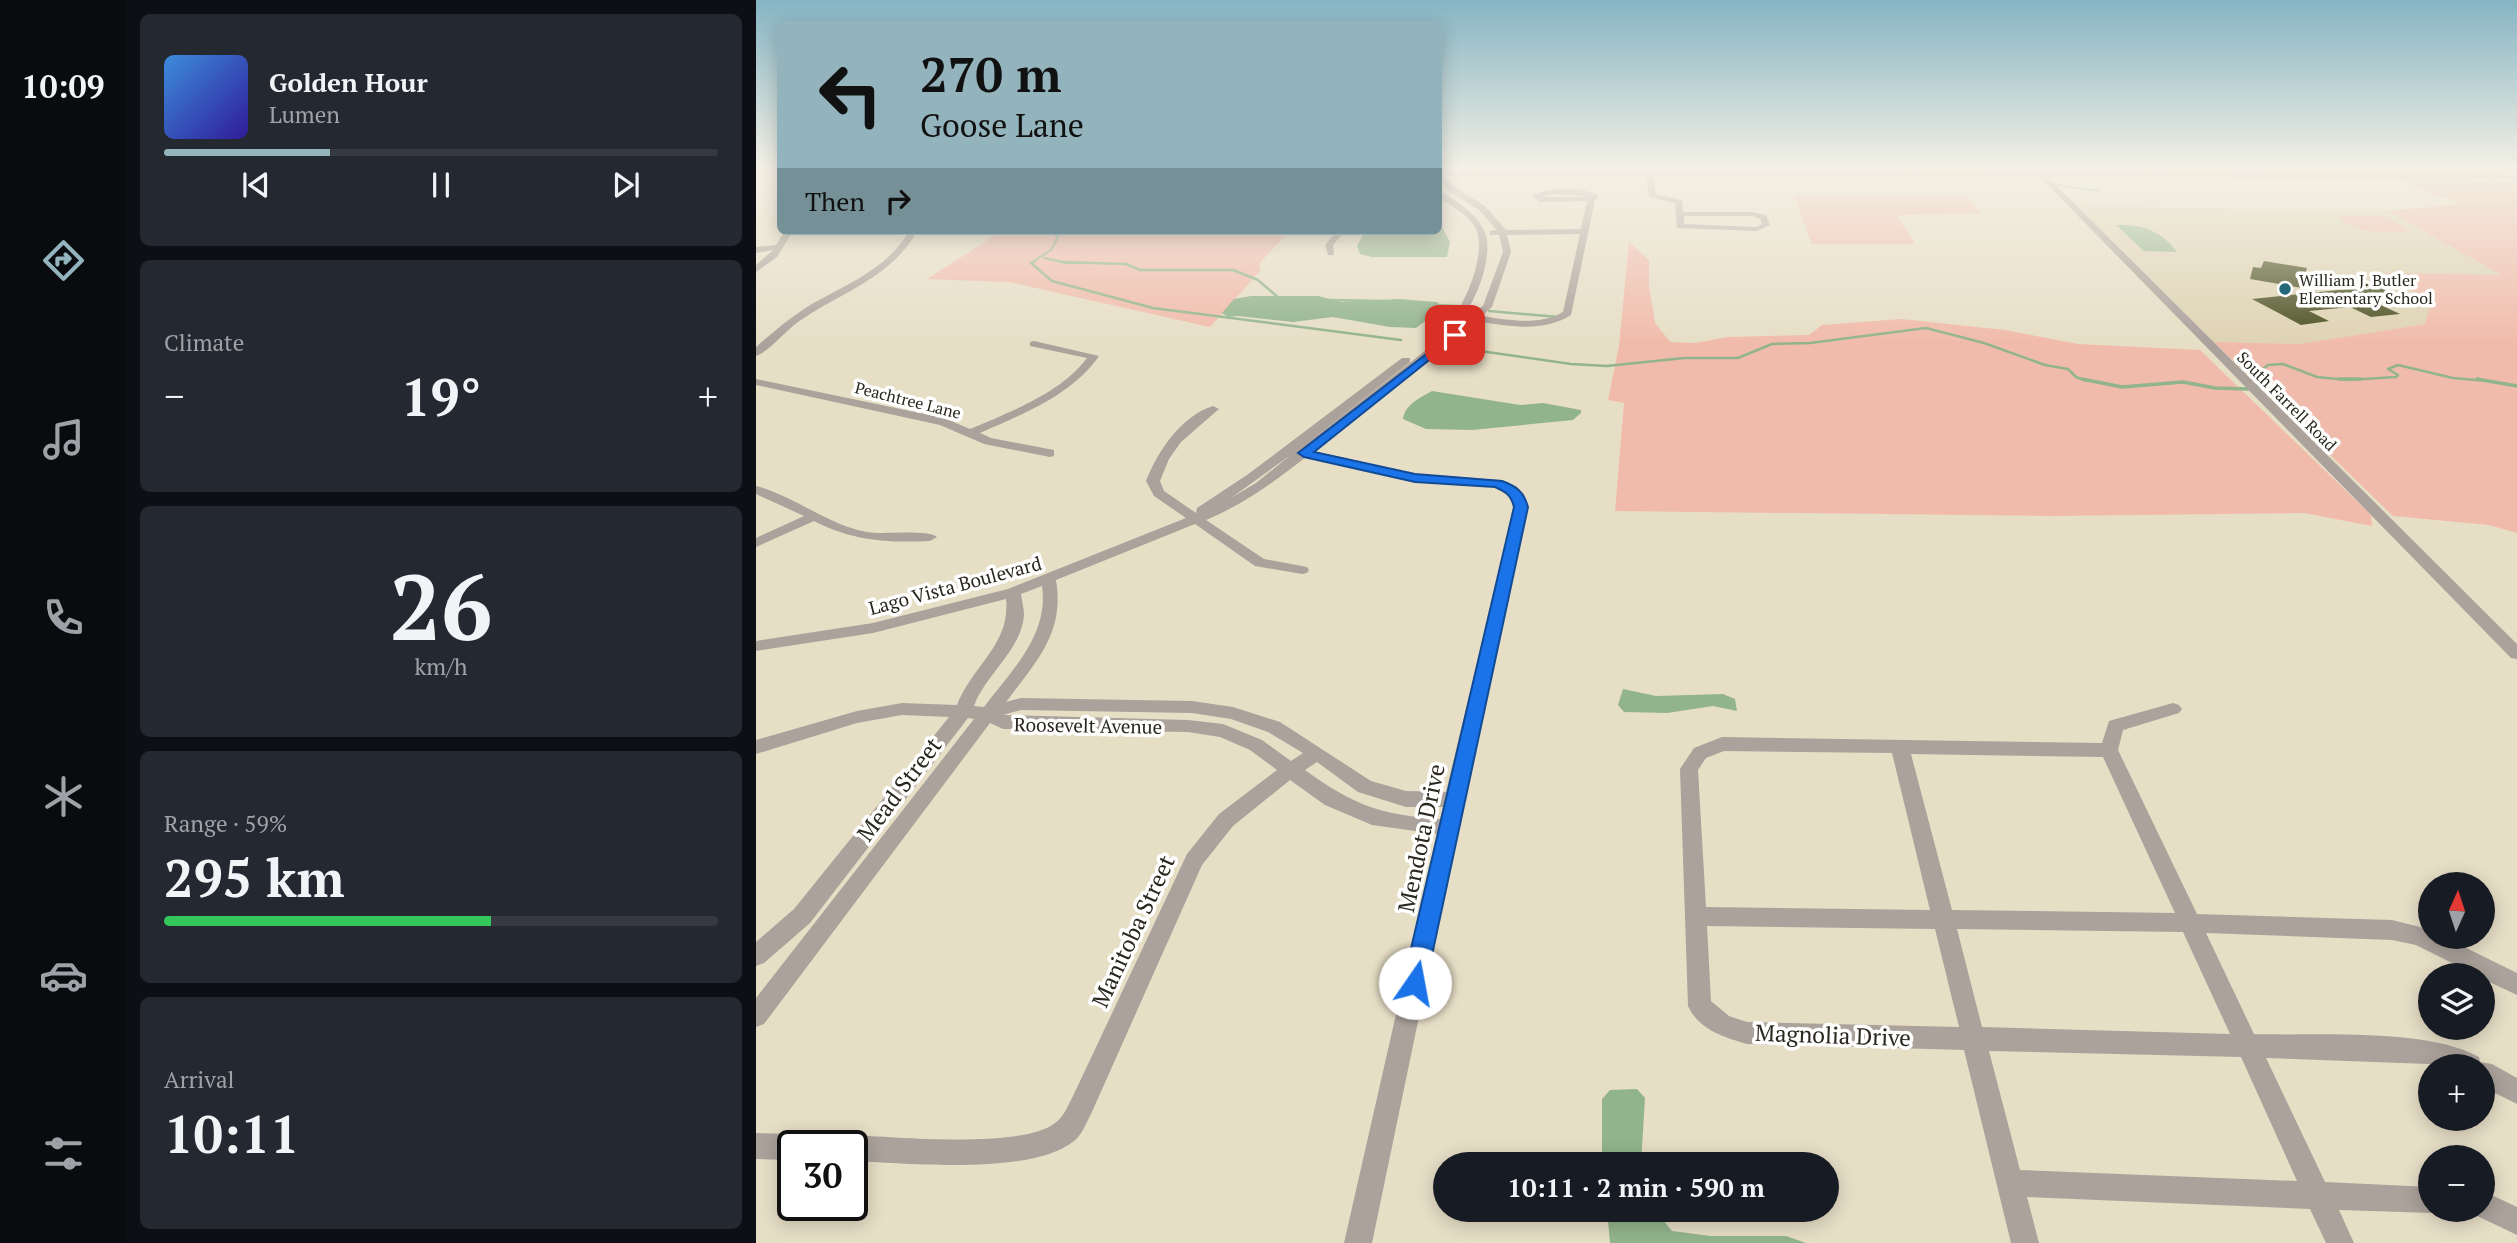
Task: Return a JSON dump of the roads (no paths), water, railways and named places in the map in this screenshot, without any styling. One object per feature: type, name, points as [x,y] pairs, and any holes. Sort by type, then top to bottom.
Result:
[{"type":"street","points":[[1477,227],[1483,234],[1486,253],[1461,316],[1537,323],[1562,318],[1568,313],[1585,227]]},
{"type":"street","points":[[1498,227],[1502,232]]},
{"type":"street","points":[[1682,227],[1761,227]]},
{"type":"street","name":"South Farrell Road","points":[[2094,227],[2517,654]]},
{"type":"street","points":[[1483,234],[1584,231]]},
{"type":"street","name":"Lago Vista Boulevard","points":[[756,646],[873,628],[1013,592],[1122,551],[1195,517],[1223,508],[1252,491],[1304,453],[1476,318],[1487,307],[1504,265],[1507,252],[1502,232]]},
{"type":"street","points":[[756,269],[779,247],[786,235]]},
{"type":"street","points":[[756,353],[797,317],[892,259],[911,235]]},
{"type":"street","points":[[1331,253],[1329,245],[1337,235]]},
{"type":"street","points":[[756,250],[779,247]]},
{"type":"street","name":"Lago Vista Boulevard","points":[[1195,517],[1212,502],[1252,478],[1461,316]]},
{"type":"street","points":[[971,433],[1041,399],[1091,362],[1094,356],[1034,344]]},
{"type":"street","name":"Peachtree Lane","points":[[756,382],[944,422],[1008,447],[1050,453]]},
{"type":"street","points":[[1213,409],[1186,428],[1164,457],[1153,481],[1159,493],[1260,563],[1302,570]]},
{"type":"street","points":[[1288,449],[1304,453]]},
{"type":"street","name":"Mendota Drive","points":[[1304,453],[1415,478],[1497,484],[1511,489],[1519,497],[1521,507],[1358,1243]]},
{"type":"street","points":[[756,490],[792,502],[859,535],[893,539],[930,537]]},
{"type":"street","points":[[756,543],[816,515]]},
{"type":"street","name":"Mead Street","points":[[756,1016],[1032,656],[1050,624],[1054,604],[1049,580]]},
{"type":"street","name":"Mead Street","points":[[756,956],[802,916],[963,712],[972,688],[1005,645],[1016,617],[1013,592]]},
{"type":"street","name":"Roosevelt Avenue","points":[[987,713],[1021,704],[1192,707],[1233,713],[1275,727],[1317,752],[1366,787],[1406,799],[1454,800]]},
{"type":"street","points":[[756,747],[857,717],[902,709],[987,713]]},
{"type":"street","points":[[2173,709],[2115,726],[2109,750],[2340,1243]]},
{"type":"street","name":"Roosevelt Avenue","points":[[987,713],[1003,723],[1188,726],[1223,731],[1256,745],[1332,800],[1379,819],[1448,827]]},
{"type":"street","name":"Magnolia Drive","points":[[2109,750],[1722,744],[1700,753],[1689,769],[1700,1006],[1722,1025],[1747,1033],[2413,1050],[2433,1054]]},
{"type":"street","points":[[1900,747],[2025,1243]]},
{"type":"street","name":"Manitoba Street","points":[[868,1148],[1004,1152],[1030,1146],[1064,1133],[1082,1105],[1194,860],[1226,820],[1317,752]]},
{"type":"street","points":[[1696,916],[2191,923],[2392,929],[2420,936],[2517,984]]},
{"type":"street","points":[[2495,1080],[2517,1092]]},
{"type":"street","points":[[756,1146],[777,1147]]},
{"type":"street","points":[[2009,1183],[2418,1200]]},
{"type":"street","points":[[2495,1210],[2517,1221]]},
{"type":"waterway","points":[[1031,263],[1051,250],[1058,237],[1055,235]]},
{"type":"waterway","points":[[1044,258],[1063,262]]},
{"type":"waterway","points":[[1063,262],[1126,264],[1140,270],[1233,270],[1258,280],[1280,299]]},
{"type":"waterway","points":[[1063,262],[1088,263]]},
{"type":"waterway","points":[[1031,263],[1052,281],[1153,308],[1401,340]]},
{"type":"waterway","points":[[1327,300],[1385,301]]},
{"type":"waterway","points":[[1435,305],[1458,306]]},
{"type":"waterway","points":[[1489,311],[1558,317]]},
{"type":"waterway","points":[[1459,348],[1571,364],[1607,366],[1684,358],[1738,358],[1772,344],[1810,343],[1926,328],[1984,343],[2045,365],[2068,369],[2076,377],[2087,381]]},
{"type":"waterway","points":[[2258,381],[2254,376],[2268,365],[2283,364],[2317,377],[2348,380],[2396,377],[2398,375],[2388,369],[2398,365],[2453,378],[2487,381]]},
{"type":"waterway","points":[[2082,379],[2122,387],[2183,382],[2215,388],[2248,389]]},
{"type":"waterway","points":[[2256,379],[2260,384],[2258,385]]},
{"type":"waterway","points":[[2339,379],[2361,379]]},
{"type":"waterway","points":[[2477,379],[2517,386]]},
{"type":"place","name":"William J. Butler Elementary School","points":[[2285,289]]}]
